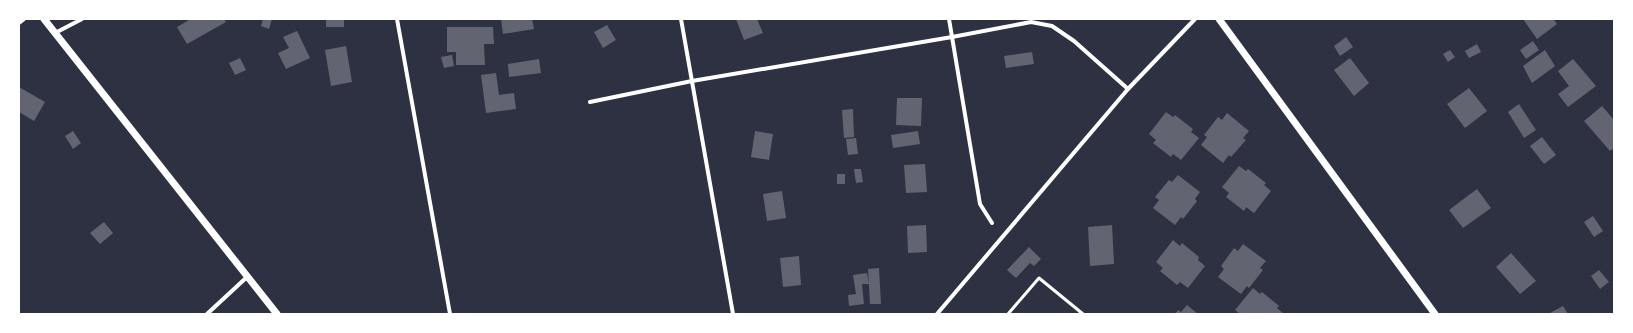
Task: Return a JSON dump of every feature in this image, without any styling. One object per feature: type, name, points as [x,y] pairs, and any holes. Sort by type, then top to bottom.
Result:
[{"type":"street","points":[[19,23],[24,19]]},
{"type":"street","points":[[44,19],[277,314]]},
{"type":"street","points":[[55,33],[82,19]]},
{"type":"street","points":[[397,19],[450,314]]},
{"type":"street","points":[[681,19],[733,314]]},
{"type":"street","points":[[949,19],[980,204],[992,223]]},
{"type":"street","points":[[937,314],[1128,89],[1195,19]]},
{"type":"street","points":[[1218,19],[1435,314]]},
{"type":"street","points":[[590,102],[692,81],[952,37],[1031,22],[1052,26],[1074,41],[1128,89]]},
{"type":"street","points":[[207,314],[247,277]]},
{"type":"lane","points":[[1008,314],[1039,278],[1083,314]]},
{"type":"building","points":[[191,19],[224,19],[226,22],[187,44],[177,27]]},
{"type":"building","points":[[263,19],[272,19],[269,29],[261,26]]},
{"type":"building","points":[[326,19],[344,19],[344,27],[326,27]]},
{"type":"building","points":[[501,19],[532,19],[534,29],[503,34]]},
{"type":"building","points":[[736,19],[757,19],[763,33],[744,40]]},
{"type":"building","points":[[1523,19],[1553,19],[1557,24],[1537,39]]},
{"type":"building","points":[[607,25],[616,40],[603,48],[594,32]]},
{"type":"building","points":[[447,27],[493,27],[494,44],[484,44],[485,65],[456,65],[456,52],[447,52]]},
{"type":"building","points":[[297,31],[310,58],[286,69],[278,53],[289,48],[283,37]]},
{"type":"building","points":[[1346,37],[1353,47],[1340,56],[1334,46]]},
{"type":"building","points":[[1533,41],[1539,50],[1526,59],[1520,50]]},
{"type":"building","points":[[1477,44],[1481,52],[1469,58],[1465,51]]},
{"type":"building","points":[[346,46],[352,82],[331,86],[325,50]]},
{"type":"building","points":[[1450,50],[1455,57],[1448,62],[1443,54]]},
{"type":"building","points":[[1545,50],[1555,66],[1532,83],[1523,66]]},
{"type":"building","points":[[1032,52],[1034,64],[1006,68],[1004,56]]},
{"type":"building","points":[[452,55],[454,66],[444,68],[441,57]]},
{"type":"building","points":[[240,58],[246,70],[235,75],[229,63]]},
{"type":"building","points":[[1350,58],[1369,83],[1354,96],[1334,70]]},
{"type":"building","points":[[539,59],[541,73],[509,77],[508,64]]},
{"type":"building","points":[[1573,59],[1596,86],[1568,107],[1558,94],[1569,86],[1558,71]]},
{"type":"building","points":[[496,73],[499,95],[514,93],[516,109],[486,113],[481,75]]},
{"type":"building","points":[[19,87],[45,102],[34,121],[19,112]]},
{"type":"building","points":[[1469,88],[1487,111],[1465,128],[1447,104]]},
{"type":"building","points":[[897,98],[922,98],[921,126],[896,125]]},
{"type":"building","points":[[1519,104],[1536,130],[1524,138],[1508,112]]},
{"type":"building","points":[[1602,106],[1614,120],[1614,148],[1610,151],[1584,121]]},
{"type":"building","points":[[853,109],[854,137],[844,138],[842,110]]},
{"type":"building","points":[[1166,112],[1173,117],[1175,115],[1193,129],[1191,132],[1199,138],[1181,160],[1173,154],[1171,157],[1153,143],[1156,140],[1149,134]]},
{"type":"building","points":[[1227,113],[1249,131],[1243,138],[1246,140],[1231,157],[1229,155],[1223,163],[1201,145],[1207,137],[1204,135],[1218,117],[1222,120]]},
{"type":"building","points":[[73,131],[81,143],[73,149],[65,136]]},
{"type":"building","points":[[755,131],[773,134],[769,160],[751,157]]},
{"type":"building","points":[[918,131],[920,144],[893,148],[891,135]]},
{"type":"building","points":[[1542,137],[1556,155],[1544,164],[1530,146]]},
{"type":"building","points":[[856,138],[858,154],[848,155],[846,139]]},
{"type":"building","points":[[925,164],[927,192],[906,193],[904,165]]},
{"type":"building","points":[[1239,166],[1246,171],[1248,169],[1266,183],[1264,185],[1271,191],[1254,213],[1246,207],[1244,211],[1226,197],[1229,193],[1222,187]]},
{"type":"building","points":[[854,169],[861,169],[863,182],[856,183]]},
{"type":"building","points":[[837,174],[845,174],[845,184],[837,184]]},
{"type":"building","points":[[1178,175],[1200,192],[1195,199],[1197,201],[1183,219],[1181,217],[1175,225],[1153,208],[1159,200],[1155,197],[1169,180],[1172,182]]},
{"type":"building","points":[[1477,189],[1491,208],[1463,228],[1449,210]]},
{"type":"building","points":[[782,191],[786,218],[767,221],[763,194]]},
{"type":"building","points":[[1593,216],[1603,231],[1594,237],[1584,222]]},
{"type":"building","points":[[104,222],[113,233],[100,244],[90,233]]},
{"type":"building","points":[[926,225],[927,252],[908,253],[907,226]]},
{"type":"building","points":[[1112,225],[1114,264],[1090,266],[1088,227]]},
{"type":"building","points":[[1173,240],[1180,246],[1182,243],[1199,257],[1198,260],[1205,266],[1188,288],[1180,282],[1177,285],[1160,271],[1163,268],[1156,262]]},
{"type":"building","points":[[1243,244],[1266,261],[1260,268],[1263,270],[1249,288],[1247,286],[1241,294],[1218,277],[1224,269],[1221,266],[1234,248],[1238,251]]},
{"type":"building","points":[[1029,247],[1041,259],[1034,266],[1030,263],[1016,278],[1007,270]]},
{"type":"building","points":[[1511,253],[1536,281],[1520,294],[1496,267]]},
{"type":"building","points":[[799,256],[801,285],[783,287],[780,258]]},
{"type":"building","points":[[879,268],[881,304],[870,304],[868,269]]},
{"type":"building","points":[[1599,270],[1609,282],[1600,289],[1591,276]]},
{"type":"building","points":[[867,273],[869,284],[862,284],[864,304],[849,306],[848,295],[856,294],[853,275]]},
{"type":"building","points":[[1253,288],[1260,294],[1262,292],[1279,306],[1277,308],[1284,314],[1240,314],[1235,310]]},
{"type":"building","points":[[1187,305],[1198,314],[1175,314],[1178,310],[1181,312]]},
{"type":"building","points":[[1563,306],[1568,314],[1548,314]]}]
